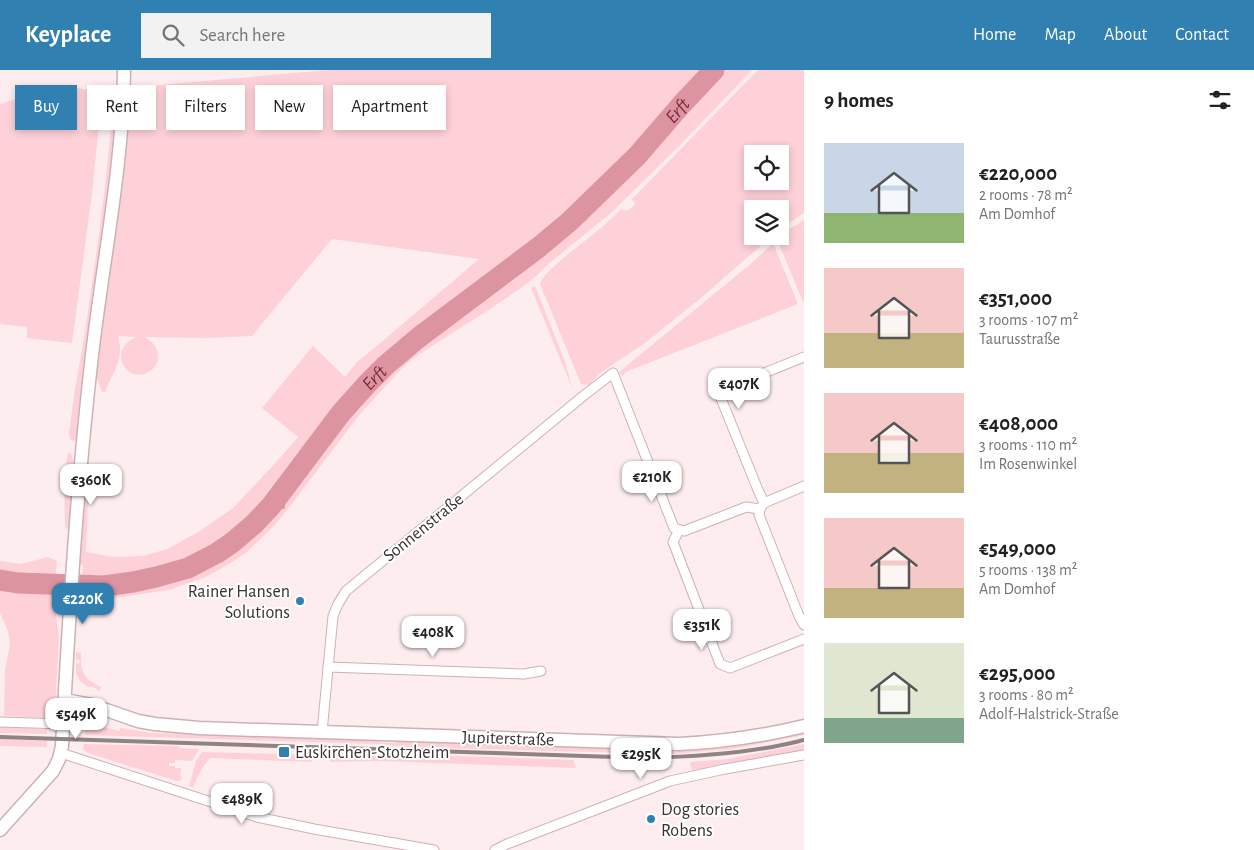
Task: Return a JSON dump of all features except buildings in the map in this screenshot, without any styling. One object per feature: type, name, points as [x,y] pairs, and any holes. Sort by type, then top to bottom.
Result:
[{"type":"main road","points":[[0,830],[53,771],[61,753],[82,447],[92,352],[116,175],[124,70]]},
{"type":"main road","name":"Jupiterstraße","points":[[65,700],[86,703],[138,721],[199,728],[679,744],[749,737],[804,726]]},
{"type":"street","points":[[804,357],[724,389],[720,396],[758,490],[762,506],[760,518],[804,625]]},
{"type":"street","name":"Sonnenstraße","points":[[322,732],[333,616],[346,591],[613,373],[674,528],[679,530]]},
{"type":"street","points":[[804,486],[762,506],[746,507],[684,531],[679,530],[673,542],[720,664],[730,668],[804,639]]},
{"type":"street","points":[[328,667],[524,674],[540,670]]},
{"type":"street","points":[[0,722],[64,724]]},
{"type":"street","points":[[61,753],[257,817],[434,850]]},
{"type":"street","points":[[495,850],[670,781],[804,755]]},
{"type":"shaded area","points":[[328,70],[752,70],[612,212],[521,288],[406,364],[360,414],[274,526],[247,552],[206,577],[169,590],[79,603],[81,590],[128,587],[148,575],[107,581],[82,580],[83,565],[80,564],[85,470],[89,470],[86,552],[114,557],[143,556],[167,549],[200,531],[233,508],[298,437],[262,408],[313,346],[345,377],[356,363],[479,259],[332,239],[252,336],[204,338],[144,337],[150,340],[157,351],[157,364],[150,371],[135,374],[128,371],[121,358],[122,351],[127,343],[136,337],[118,336],[119,360],[105,392],[102,392],[95,373],[127,130],[156,130],[156,86]]},
{"type":"shaded area","points":[[758,70],[804,70],[804,213],[789,223],[789,200],[744,200],[744,245],[762,245],[645,343],[600,373],[589,385],[581,384],[540,284],[549,271],[558,263],[622,208],[627,211],[635,205],[634,201],[631,200]]},
{"type":"shaded area","points":[[77,88],[87,90],[87,130],[99,130],[72,343],[27,338],[27,327],[0,324],[0,104],[15,99],[15,130],[77,130]]},
{"type":"shaded area","points":[[111,130],[114,130],[108,193],[76,440],[73,441],[70,439],[69,433],[106,178]]},
{"type":"shaded area","points":[[804,220],[804,302],[779,245],[789,245],[789,230]]},
{"type":"shaded area","points":[[771,245],[774,245],[798,304],[628,371],[621,376],[619,372],[753,262]]},
{"type":"shaded area","points":[[535,286],[564,359],[573,390],[531,288]]},
{"type":"shaded area","points":[[69,452],[73,461],[70,522],[66,530],[64,502]]},
{"type":"shaded area","points":[[48,557],[57,561],[54,601],[59,637],[55,710],[49,718],[4,716],[5,670],[10,644],[8,631],[0,613],[0,561],[21,564]]},
{"type":"shaded area","points":[[76,652],[81,653],[81,665],[84,674],[101,687],[100,691],[85,685],[78,678],[76,664],[80,663],[80,660],[76,660]]},
{"type":"shaded area","points":[[87,720],[105,723],[104,727],[119,731],[121,728],[152,733],[377,740],[377,742],[395,743],[397,740],[697,750],[717,748],[804,731],[804,735],[733,749],[673,754],[403,747],[377,744],[85,735],[84,722]]},
{"type":"shaded area","points":[[0,727],[47,729],[47,734],[0,733]]},
{"type":"shaded area","points":[[0,739],[47,741],[47,747],[0,746]]},
{"type":"shaded area","points":[[84,744],[179,746],[179,748],[199,749],[192,761],[175,760],[175,763],[169,763],[169,766],[181,768],[180,776],[182,777],[180,781],[177,781],[91,754],[83,750]]},
{"type":"shaded area","points":[[804,744],[804,750],[692,772],[690,762],[728,759]]},
{"type":"shaded area","points":[[202,752],[313,755],[312,762],[210,758],[202,768],[193,787],[189,786],[196,761]]},
{"type":"shaded area","points":[[330,753],[573,760],[576,768],[380,761],[330,762]]},
{"type":"waterway","name":"Erft","points":[[0,580],[18,583],[104,586],[133,582],[188,568],[217,553],[233,542],[271,506],[341,413],[386,365],[418,338],[539,247],[569,222],[637,156],[714,70]]},
{"type":"waterway","points":[[281,493],[283,507]]},
{"type":"railway","points":[[0,737],[645,758],[736,752],[804,740]]},
{"type":"place","name":"Rainer Hansen Solutions","points":[[300,601]]},
{"type":"place","name":"Euskirchen-Stotzheim","points":[[284,752]]},
{"type":"place","name":"Dog stories Robens","points":[[651,819]]}]
